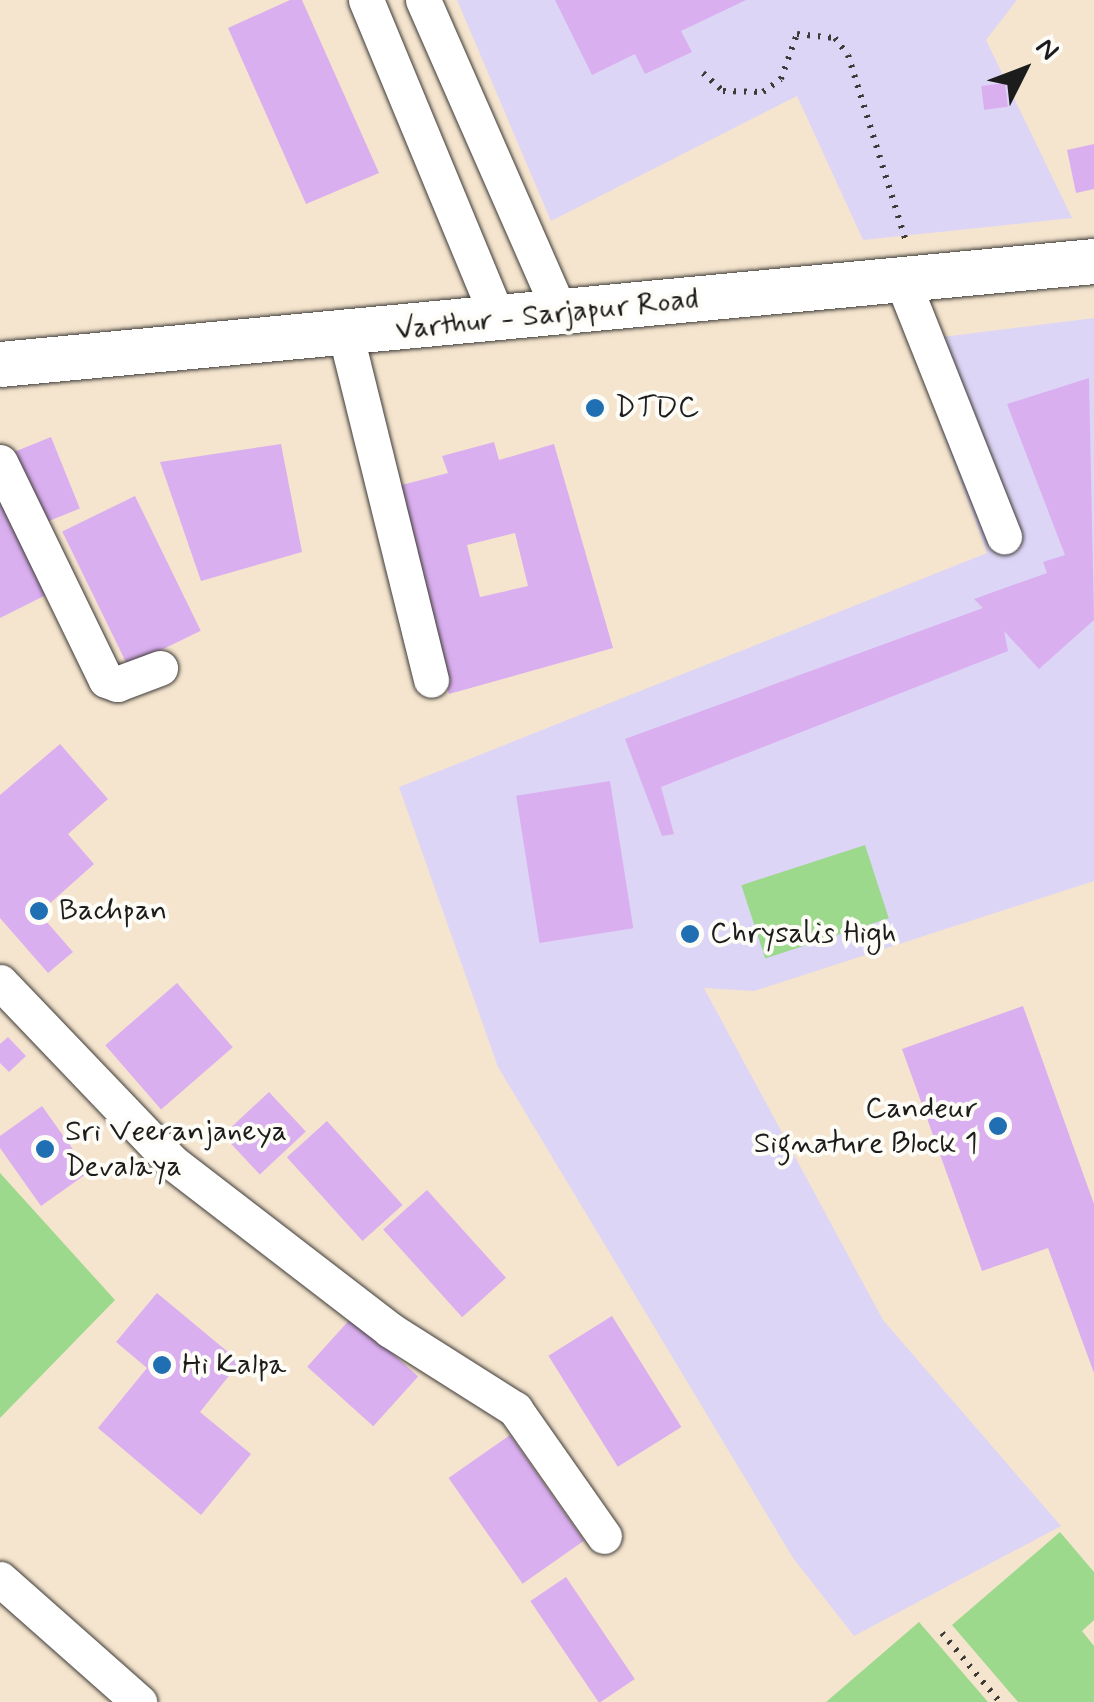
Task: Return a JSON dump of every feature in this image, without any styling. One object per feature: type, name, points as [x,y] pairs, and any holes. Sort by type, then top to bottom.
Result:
[{"type":"main road","name":"Varthur - Sarjapur Road","points":[[0,364],[346,336],[1094,261]]},
{"type":"street","points":[[366,0],[498,319]]},
{"type":"street","points":[[422,0],[474,128],[560,312]]},
{"type":"street","points":[[426,145],[474,128]]},
{"type":"street","points":[[910,279],[1004,536]]},
{"type":"street","points":[[346,336],[431,680]]},
{"type":"street","points":[[0,462],[106,680],[116,684],[160,668]]},
{"type":"street","points":[[0,982],[172,1162],[390,1330],[514,1409],[604,1536]]},
{"type":"street","points":[[0,1579],[139,1702]]},
{"type":"path","points":[[703,73],[723,91],[749,96],[781,79],[796,34],[835,38],[852,64],[910,279]]},
{"type":"path","points":[[942,1633],[1000,1702]]},
{"type":"shaded area","points":[[457,0],[1017,0],[986,40],[1072,218],[863,240],[797,96],[551,221]]},
{"type":"shaded area","name":"Chrysalis High","points":[[1094,318],[1094,881],[754,991],[704,988],[883,1320],[1061,1526],[854,1636],[793,1558],[498,1067],[399,787],[987,553],[910,341]]},
{"type":"green space","points":[[865,845],[889,918],[765,958],[741,885]]},
{"type":"green space","points":[[0,1173],[115,1300],[0,1418]]},
{"type":"green space","points":[[1060,1532],[1094,1572],[1094,1620],[1082,1631],[1094,1646],[1094,1702],[1018,1702],[952,1625]]},
{"type":"green space","points":[[919,1622],[988,1702],[826,1702]]},
{"type":"building","points":[[290,0],[302,0],[379,173],[306,204],[228,28]]},
{"type":"building","points":[[555,0],[746,0],[681,31],[692,52],[645,74],[635,54],[592,75]]},
{"type":"building","points":[[1005,83],[1008,107],[984,110],[981,86]]},
{"type":"building","points":[[1094,144],[1094,189],[1076,193],[1067,150]]},
{"type":"building","points":[[1089,378],[1094,620],[1039,669],[1004,631],[1008,651],[661,787],[674,834],[662,836],[625,739],[983,608],[974,599],[1047,573],[1043,562],[1065,555],[1007,404]]},
{"type":"building","points":[[51,437],[80,508],[39,525],[10,453]]},
{"type":"building","points":[[494,442],[499,460],[554,444],[613,648],[449,694],[390,488],[448,473],[442,456]],"holes":[[[515,533],[528,586],[480,597],[467,545]]]},
{"type":"building","points":[[281,444],[302,552],[201,581],[160,462]]},
{"type":"building","points":[[0,477],[56,590],[0,618]]},
{"type":"building","points":[[135,496],[201,631],[128,666],[62,532]]},
{"type":"building","points":[[60,744],[108,799],[68,834],[94,864],[39,913],[73,952],[48,973],[0,918],[0,795]]},
{"type":"building","points":[[610,781],[633,928],[539,943],[516,796]]},
{"type":"building","points":[[177,983],[233,1047],[161,1109],[105,1045]]},
{"type":"building","name":"Candeur Signature Block 1","points":[[1023,1006],[1094,1204],[1094,1373],[1048,1248],[982,1271],[902,1049]]},
{"type":"building","points":[[8,1037],[26,1056],[9,1072],[0,1063],[0,1044]]},
{"type":"building","points":[[269,1092],[306,1131],[260,1174],[223,1135]]},
{"type":"building","points":[[42,1106],[89,1172],[41,1206],[0,1148],[0,1136]]},
{"type":"building","points":[[327,1121],[403,1205],[362,1241],[287,1157]]},
{"type":"building","points":[[427,1190],[506,1278],[462,1317],[383,1229]]},
{"type":"building","points":[[157,1293],[240,1362],[200,1412],[251,1454],[201,1515],[98,1428],[147,1368],[116,1342]]},
{"type":"building","points":[[612,1316],[681,1427],[618,1467],[548,1356]]},
{"type":"building","points":[[352,1317],[418,1377],[373,1426],[307,1367]]},
{"type":"building","points":[[510,1435],[584,1541],[523,1584],[449,1478]]},
{"type":"building","points":[[566,1577],[635,1679],[598,1702],[530,1601]]},
{"type":"place","name":"DTDC","points":[[595,408]]},
{"type":"place","name":"Bachpan","points":[[39,911]]},
{"type":"place","name":"Chrysalis High","points":[[690,934]]},
{"type":"place","name":"Candeur Signature Block 1","points":[[998,1126]]},
{"type":"place","name":"Sri Veeranjaneya Devalaya","points":[[45,1149]]},
{"type":"place","name":"Hi Kalpa","points":[[162,1365]]}]
